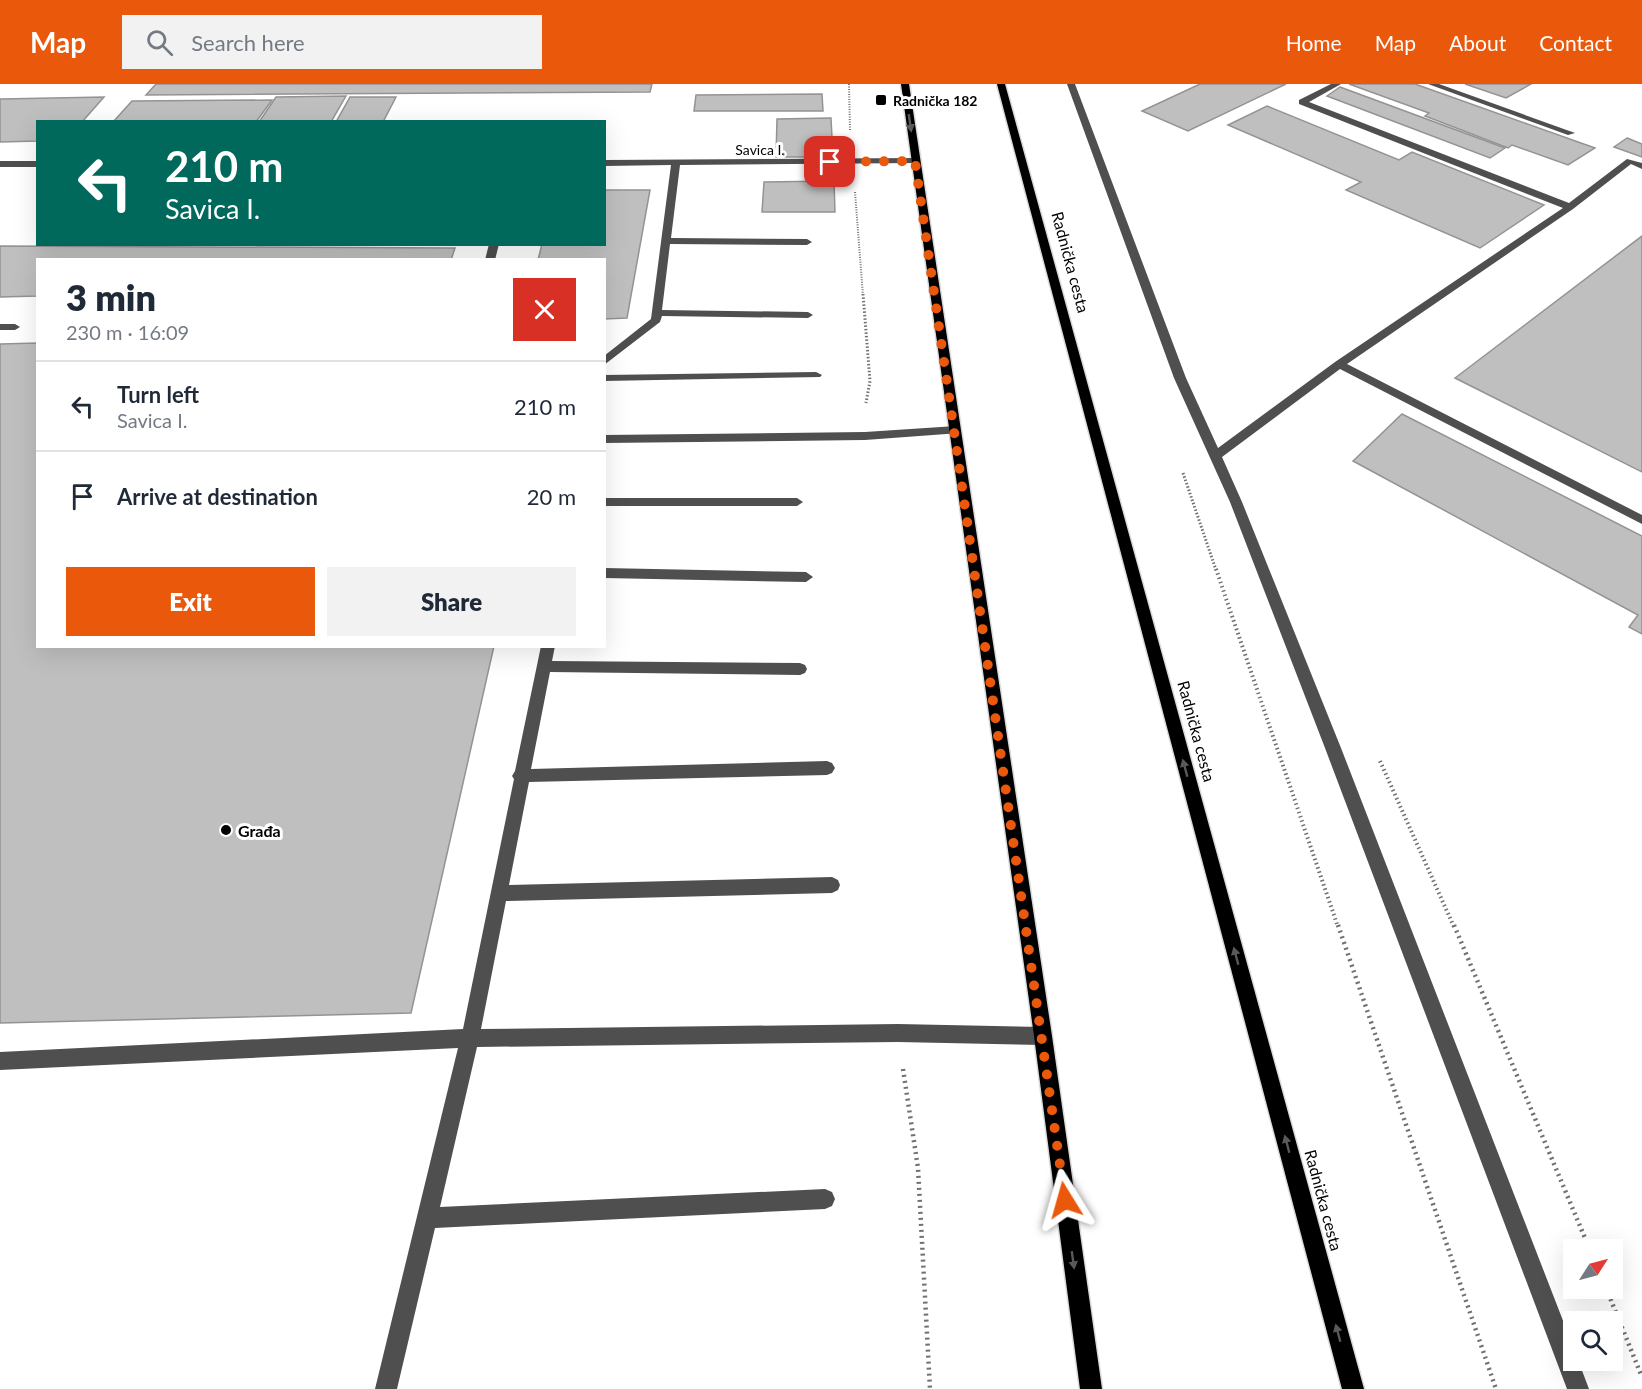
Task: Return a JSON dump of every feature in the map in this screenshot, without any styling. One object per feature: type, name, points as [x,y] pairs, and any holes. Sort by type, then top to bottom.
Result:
[{"type":"main road","points":[[905,84],[1043,1036],[1091,1389]]},
{"type":"main road","name":"Radnička cesta","points":[[1001,84],[1353,1389]]},
{"type":"street","points":[[1071,84],[1180,378],[1215,456],[1329,737],[1578,1389]]},
{"type":"street","points":[[1336,84],[1302,102],[1570,207]]},
{"type":"street","points":[[1432,84],[1571,133]]},
{"type":"street","name":"Savica I.","points":[[606,163],[915,161]]},
{"type":"street","points":[[1215,456],[1340,364],[1570,207],[1630,161],[1642,166]]},
{"type":"street","points":[[606,360],[656,320],[676,162]]},
{"type":"street","points":[[0,165],[36,164]]},
{"type":"street","points":[[666,240],[807,242]]},
{"type":"street","points":[[657,313],[808,315]]},
{"type":"street","points":[[0,327],[15,327]]},
{"type":"street","points":[[1340,364],[1642,520]]},
{"type":"street","points":[[606,378],[816,375]]},
{"type":"street","points":[[606,438],[865,436],[956,430]]},
{"type":"street","points":[[606,502],[797,502]]},
{"type":"street","points":[[606,573],[806,576]]},
{"type":"street","points":[[387,1389],[470,1038],[520,776],[548,648]]},
{"type":"street","points":[[544,666],[800,669]]},
{"type":"street","points":[[520,776],[827,768]]},
{"type":"street","points":[[498,893],[832,885]]},
{"type":"street","points":[[0,1061],[470,1038],[898,1033],[1043,1036]]},
{"type":"street","points":[[428,1218],[825,1198]]},
{"type":"path","points":[[849,84],[852,162],[870,381],[863,422],[865,436]]},
{"type":"path","points":[[1182,470],[1496,1389]]},
{"type":"path","points":[[1380,761],[1480,984],[1585,1239]]},
{"type":"path","points":[[898,1033],[918,1168],[930,1389]]},
{"type":"path","points":[[1610,1299],[1642,1377]]},
{"type":"building","points":[[156,84],[652,84],[650,92],[146,95]]},
{"type":"building","points":[[1200,84],[1286,84],[1188,131],[1142,111]]},
{"type":"building","points":[[1349,84],[1415,84],[1595,148],[1568,165],[1512,145],[1508,148],[1425,116],[1429,113]]},
{"type":"building","points":[[1465,84],[1531,84],[1506,98]]},
{"type":"building","points":[[1340,87],[1505,148],[1490,158],[1327,96]]},
{"type":"building","points":[[822,94],[823,111],[694,111],[696,95]]},
{"type":"building","points":[[346,96],[332,120],[260,120],[276,97]]},
{"type":"building","points":[[104,97],[84,120],[36,120],[36,141],[0,142],[0,99]]},
{"type":"building","points":[[350,97],[396,97],[384,120],[337,120]]},
{"type":"building","points":[[272,100],[257,120],[115,120],[132,101]]},
{"type":"building","points":[[1267,106],[1399,160],[1412,152],[1544,205],[1480,248],[1346,190],[1361,182],[1228,125]]},
{"type":"building","points":[[831,118],[833,157],[776,157],[777,119]]},
{"type":"building","points":[[1627,138],[1642,144],[1642,157],[1614,147]]},
{"type":"building","points":[[834,181],[835,212],[762,212],[764,182]]},
{"type":"building","points":[[606,190],[650,190],[627,318],[606,319],[606,258],[538,258],[542,246],[606,246]]},
{"type":"building","points":[[1642,236],[1642,472],[1455,378]]},
{"type":"building","points":[[0,246],[455,248],[452,258],[36,258],[36,296],[0,297]]},
{"type":"building","name":"Građa","points":[[36,343],[36,648],[494,648],[411,1013],[0,1023],[0,344]]},
{"type":"building","points":[[1402,414],[1642,536],[1642,634],[1629,627],[1638,615],[1353,461]]},
{"type":"place","name":"Radnička 182","points":[[881,100]]},
{"type":"place","name":"Građa","points":[[226,830]]},
{"type":"route","points":[[830,162],[915,161],[1040,1012],[1065,1200]]}]
